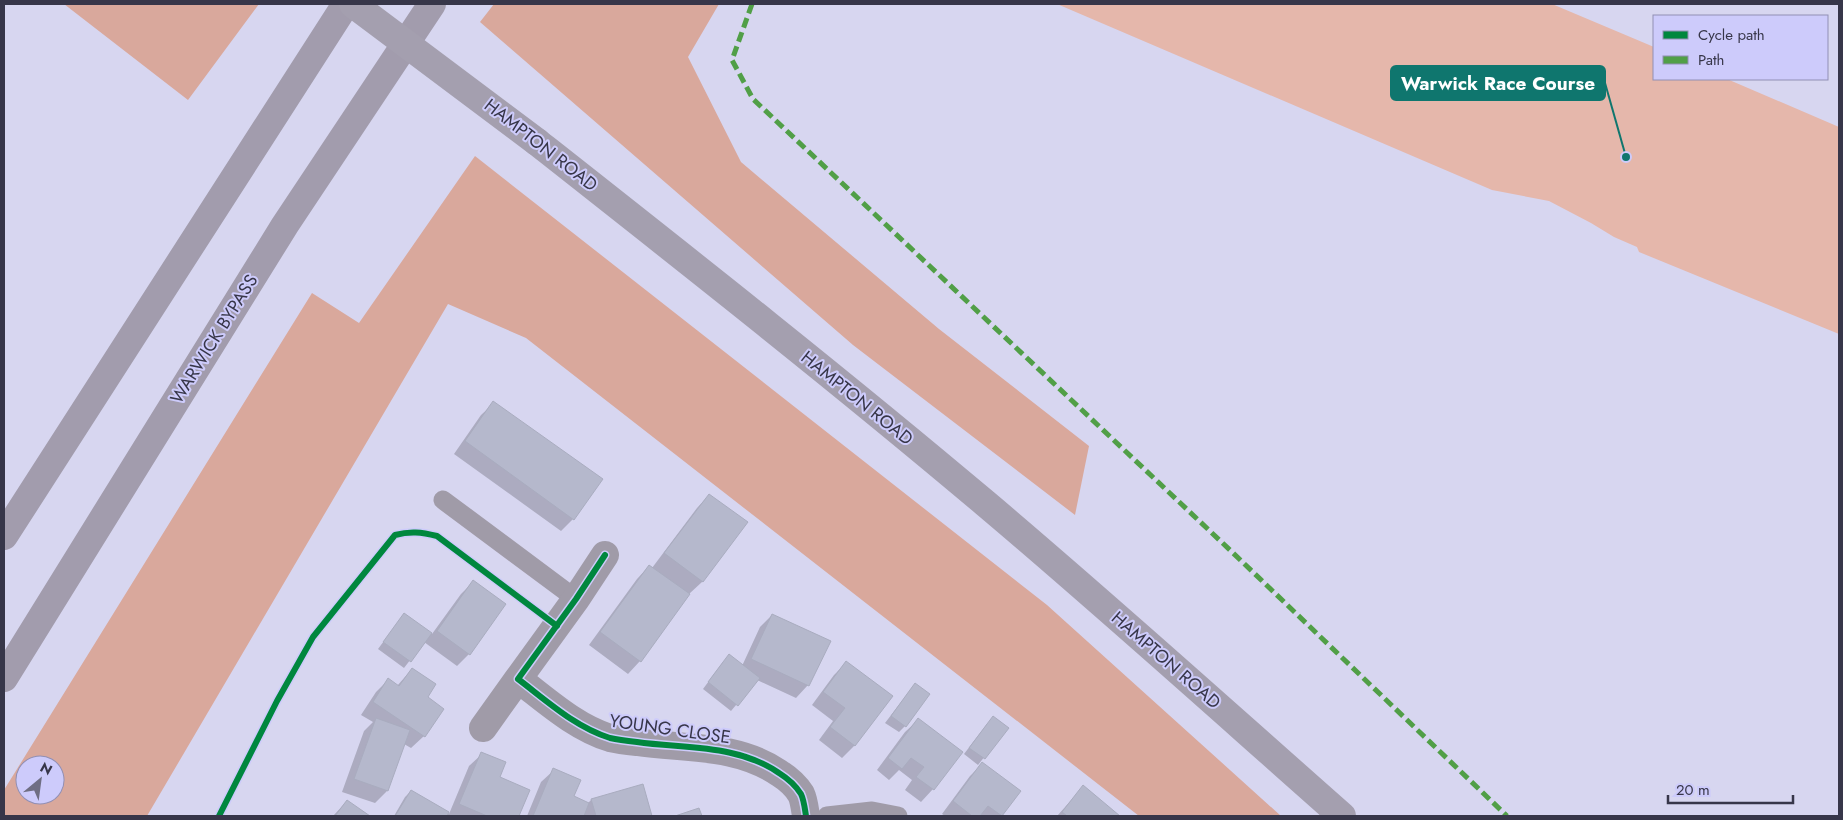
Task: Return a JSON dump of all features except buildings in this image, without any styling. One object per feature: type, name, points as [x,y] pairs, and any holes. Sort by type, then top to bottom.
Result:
[{"type":"highway","points":[[4,536],[346,4]]},
{"type":"highway","name":"WARWICK BYPASS","points":[[4,678],[285,225],[432,4]]},
{"type":"main road","name":"HAMPTON ROAD","points":[[353,4],[537,142],[729,293],[984,502],[1342,816]]},
{"type":"street","points":[[483,728],[576,599],[605,555]]},
{"type":"street","name":"YOUNG CLOSE","points":[[518,679],[575,722],[603,735],[648,744],[713,749],[746,756],[771,767],[787,779],[801,794],[806,816]]},
{"type":"lane","points":[[443,500],[576,599]]},
{"type":"lane","points":[[827,816],[872,811],[898,816]]},
{"type":"shaded area","points":[[64,4],[259,4],[188,100]]},
{"type":"shaded area","points":[[494,4],[719,4],[688,57],[741,162],[939,329],[1089,446],[1075,515],[853,345],[480,22]]},
{"type":"shaded area","points":[[1057,4],[1552,4],[1653,47],[1653,80],[1729,80],[1839,127],[1839,334],[1639,252],[1637,247],[1614,237],[1549,201],[1492,190]]},
{"type":"shaded area","points":[[475,156],[1047,605],[1281,816],[1139,816],[526,338],[448,304],[147,816],[4,816],[4,790],[15,772],[15,805],[65,805],[65,755],[26,755],[312,293],[359,323]]},
{"type":"marked path","points":[[752,4],[732,60],[753,99],[1231,551],[1507,816]]},
{"type":"cycle path","points":[[219,816],[277,701],[313,637],[395,535],[416,533],[437,536],[557,626]]},
{"type":"cycle path","points":[[605,555],[576,599],[518,679],[573,720],[610,738],[728,752],[763,764],[782,775],[797,788],[802,796],[806,816]]},
{"type":"place","name":"Warwick Race Course","points":[[1626,157]]}]
